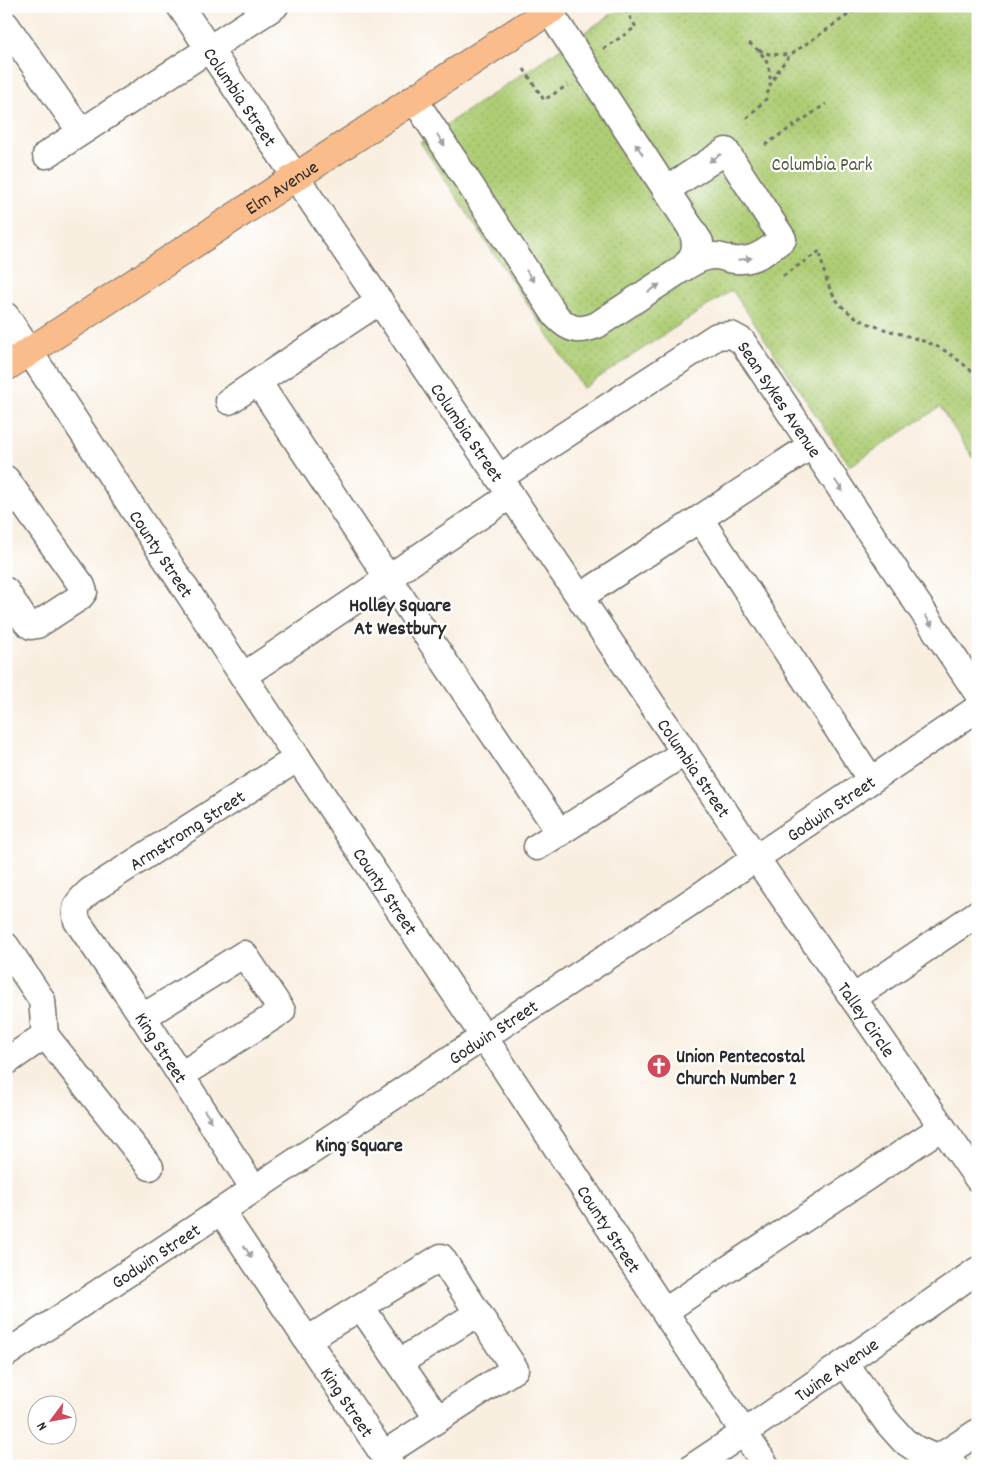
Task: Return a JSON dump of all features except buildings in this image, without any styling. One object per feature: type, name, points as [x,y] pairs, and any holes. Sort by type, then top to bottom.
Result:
[{"type":"main road","name":"Elm Avenue","points":[[6,366],[550,8]]},
{"type":"street","name":"Columbia Street","points":[[180,6],[756,858]]},
{"type":"street","points":[[46,155],[275,6]]},
{"type":"street","points":[[550,8],[585,67],[709,256]]},
{"type":"street","points":[[6,25],[81,132]]},
{"type":"street","points":[[414,99],[556,316],[564,325],[575,329],[586,329],[597,325],[696,260],[709,256],[720,256],[741,261],[758,256],[783,240],[726,151],[666,190]]},
{"type":"street","points":[[682,269],[691,261],[695,250],[695,239],[691,228]]},
{"type":"street","points":[[229,401],[380,301]]},
{"type":"street","name":"County Street","points":[[6,316],[766,1466]]},
{"type":"street","name":"Sean Sykes Avenue","points":[[243,676],[388,578],[505,486],[717,336],[732,335],[742,341],[978,694]]},
{"type":"street","points":[[258,382],[560,832]]},
{"type":"street","points":[[580,598],[812,445]]},
{"type":"street","points":[[6,591],[26,622],[31,626],[37,625],[80,598],[84,592],[82,586],[11,495]]},
{"type":"street","points":[[700,519],[870,780]]},
{"type":"street","name":"Godwin Street","points":[[6,1354],[756,858],[978,708]]},
{"type":"street","points":[[537,848],[685,752]]},
{"type":"street","name":"Armstromg Street","points":[[78,904],[90,891],[298,758]]},
{"type":"street","name":"Talley Circle","points":[[756,858],[978,1179]]},
{"type":"street","name":"King Street","points":[[78,904],[75,912],[77,921],[143,1017],[254,1189]]},
{"type":"street","points":[[853,998],[978,913]]},
{"type":"street","points":[[6,946],[42,1000],[45,1035],[150,1167]]},
{"type":"street","points":[[143,1017],[244,954],[282,1011],[181,1075]]},
{"type":"street","points":[[6,1062],[45,1035]]},
{"type":"street","points":[[664,1311],[942,1127]]},
{"type":"street","name":"King Street","points":[[222,1211],[387,1460]]},
{"type":"street","points":[[307,1340],[441,1257],[515,1369],[438,1419],[387,1460]]},
{"type":"street","name":"Twine Avenue","points":[[694,1466],[978,1270]]},
{"type":"street","points":[[361,1307],[438,1419]]},
{"type":"street","points":[[400,1362],[478,1313]]},
{"type":"street","points":[[845,1363],[887,1422],[904,1441],[916,1449],[946,1462],[978,1432]]},
{"type":"path","points":[[524,69],[544,100],[578,78],[593,55],[636,27],[623,6]]},
{"type":"path","points":[[747,118],[766,98],[779,69],[790,55],[861,6]]},
{"type":"path","points":[[749,43],[764,58],[770,72],[770,86]]},
{"type":"path","points":[[758,50],[769,54],[790,55]]},
{"type":"path","points":[[765,146],[826,104]]},
{"type":"path","points":[[783,276],[820,251],[830,290],[837,301],[852,316],[878,328],[920,339],[938,347],[966,366],[978,377]]},
{"type":"green space","name":"Columbia Park","points":[[624,6],[978,6],[978,465],[940,407],[850,466],[732,290],[583,388],[420,142]]},
{"type":"place","name":"Union Pentecostal Church Number 2","points":[[659,1066]]},
{"type":"district","name":"Holley Square At Westbury","points":[[400,616]]},
{"type":"district","name":"King Square","points":[[359,1144]]}]
